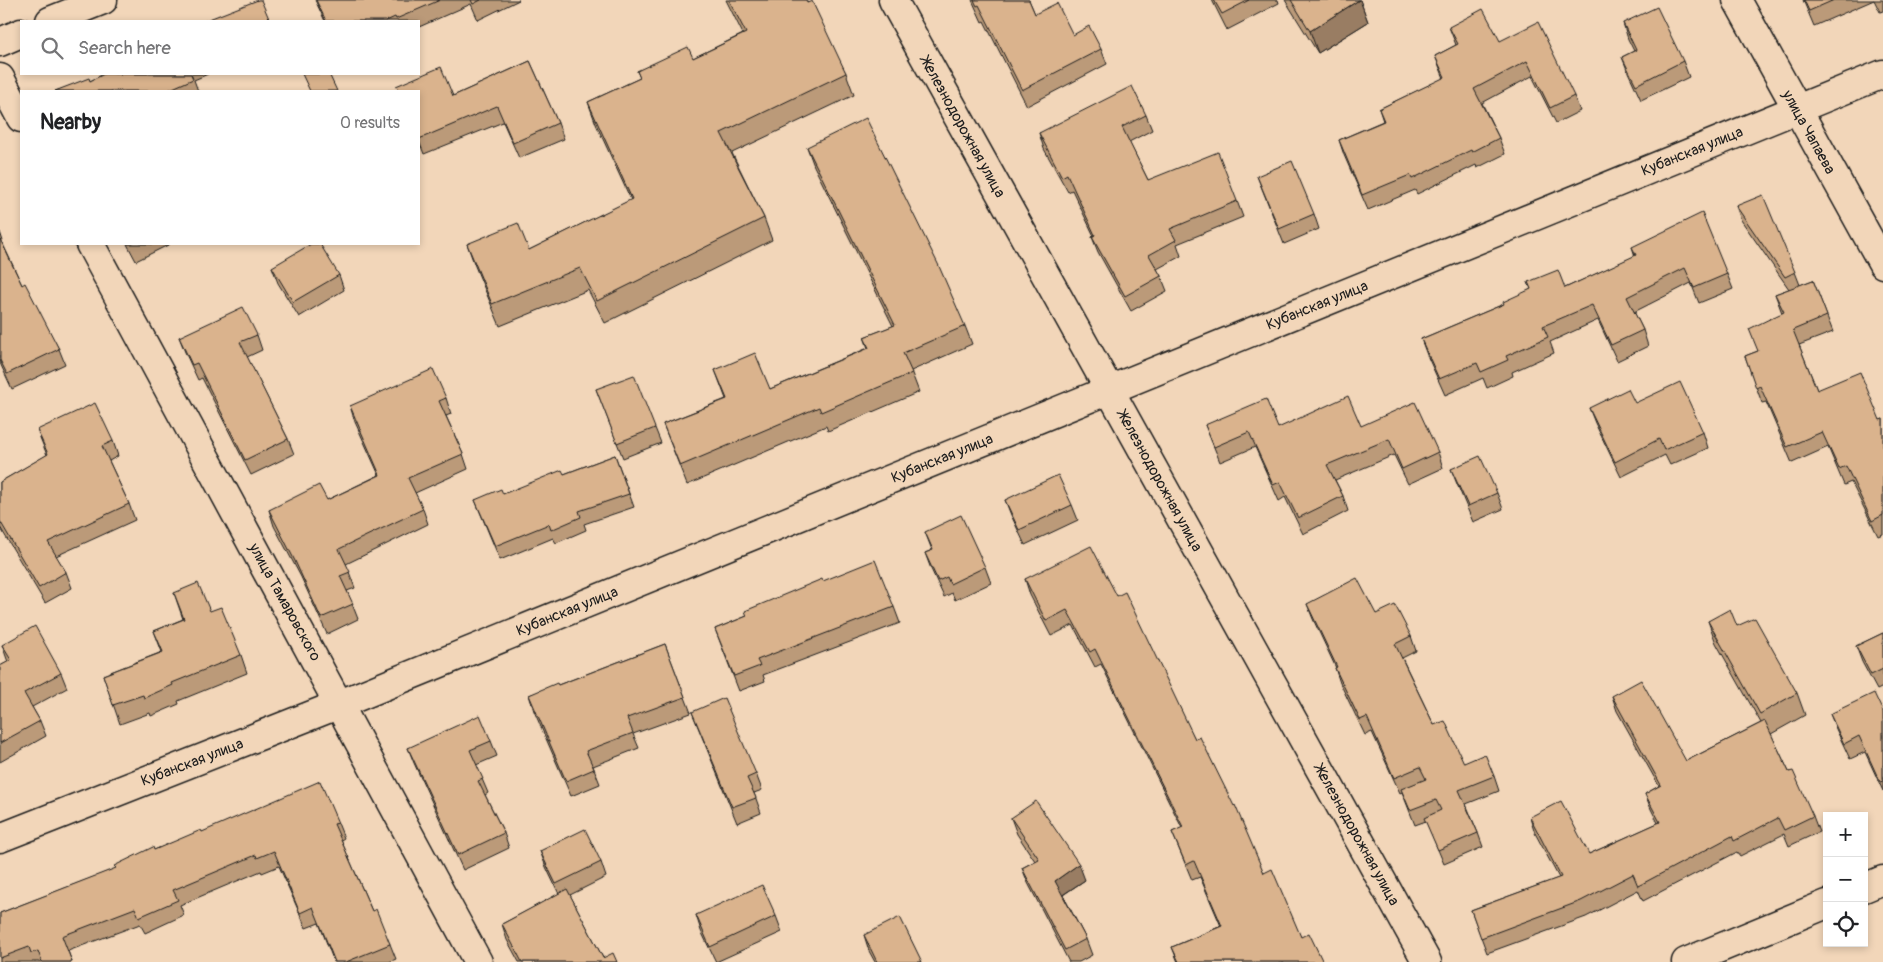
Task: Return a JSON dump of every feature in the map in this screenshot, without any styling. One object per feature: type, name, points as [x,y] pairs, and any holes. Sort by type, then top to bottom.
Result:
[{"type":"street","points":[[52,20],[102,0]]},
{"type":"street","name":"Железнодорожная улица","points":[[892,0],[1427,962]]},
{"type":"street","name":"улица Чапаева","points":[[1737,0],[1883,264]]},
{"type":"street","points":[[0,42],[20,33]]},
{"type":"street","name":"Кубанская улица","points":[[0,838],[340,704],[1883,74]]},
{"type":"street","points":[[0,78],[20,116]]},
{"type":"street","name":"улица Тамаровского","points":[[91,245],[478,962]]},
{"type":"street","points":[[1868,886],[1883,880]]},
{"type":"street","points":[[1686,962],[1823,906]]},
{"type":"building","points":[[261,0],[270,20],[207,20]]},
{"type":"building","points":[[316,0],[440,0],[396,19],[395,17],[388,20],[326,20]]},
{"type":"building","points":[[471,0],[481,0],[473,4]]},
{"type":"building","points":[[729,0],[806,0],[807,3],[812,1],[846,73],[721,133],[764,218],[597,301],[580,268],[492,304],[467,244],[518,223],[529,250],[632,199],[588,102],[640,78],[637,71],[688,47],[693,58],[746,33]]},
{"type":"building","points":[[974,0],[1029,0],[1035,14],[1057,3],[1073,35],[1089,26],[1101,49],[1022,90],[979,5],[977,6]]},
{"type":"building","points":[[1214,0],[1249,0],[1222,14]]},
{"type":"building","points":[[1291,0],[1359,0],[1310,31]]},
{"type":"building","points":[[1804,0],[1834,0],[1809,11]]},
{"type":"building","points":[[1657,7],[1683,61],[1636,85],[1622,57],[1636,50],[1623,23]]},
{"type":"building","points":[[1483,9],[1500,41],[1538,22],[1574,96],[1550,108],[1527,61],[1474,89],[1499,138],[1412,179],[1410,175],[1362,195],[1339,140],[1384,121],[1379,109],[1445,77],[1435,56],[1458,44],[1449,27]]},
{"type":"building","points":[[530,61],[558,123],[513,143],[497,106],[420,139],[420,90],[398,90],[396,86],[441,67],[453,96]]},
{"type":"building","points":[[102,75],[191,75],[193,79],[168,90],[58,90],[89,78],[90,81]]},
{"type":"building","points":[[302,75],[329,75],[337,90],[310,90]]},
{"type":"building","points":[[1132,86],[1146,115],[1122,127],[1148,180],[1218,152],[1237,201],[1170,229],[1176,240],[1149,255],[1161,276],[1125,296],[1092,237],[1095,235],[1067,174],[1062,177],[1039,133]]},
{"type":"building","points":[[866,118],[938,264],[965,326],[903,353],[912,373],[821,412],[819,407],[680,466],[663,424],[727,399],[715,370],[755,353],[770,389],[869,348],[864,337],[895,325],[807,147]]},
{"type":"building","points":[[1292,161],[1314,214],[1279,229],[1257,176]]},
{"type":"building","points":[[1763,195],[1795,272],[1785,277],[1736,206]]},
{"type":"building","points":[[1702,213],[1727,274],[1694,288],[1685,268],[1627,297],[1643,330],[1611,345],[1592,305],[1543,326],[1548,337],[1506,356],[1508,360],[1481,372],[1477,363],[1439,379],[1421,339],[1504,304],[1503,302],[1531,289],[1528,282],[1558,270],[1565,288],[1636,255],[1632,247]]},
{"type":"building","points":[[0,239],[22,285],[25,283],[59,349],[7,374],[0,360]]},
{"type":"building","points":[[309,245],[321,245],[339,275],[293,302],[272,267]]},
{"type":"building","points":[[1813,280],[1827,316],[1793,330],[1817,390],[1860,372],[1880,420],[1883,419],[1883,515],[1872,521],[1846,466],[1839,469],[1822,432],[1787,447],[1760,386],[1756,388],[1745,356],[1758,351],[1749,329],[1784,312],[1775,294]]},
{"type":"building","points":[[243,307],[257,335],[240,342],[288,439],[245,460],[197,363],[192,365],[179,337]]},
{"type":"building","points":[[433,369],[446,398],[439,401],[463,454],[408,478],[423,509],[339,549],[350,572],[340,576],[353,604],[321,618],[269,510],[319,485],[327,500],[380,475],[350,406]]},
{"type":"building","points":[[634,375],[655,428],[617,443],[596,389]]},
{"type":"building","points":[[1680,382],[1703,432],[1664,450],[1659,439],[1615,462],[1589,408],[1628,389],[1635,403]]},
{"type":"building","points":[[1348,396],[1361,426],[1415,402],[1438,452],[1402,469],[1389,439],[1327,465],[1343,496],[1298,518],[1280,482],[1273,485],[1249,432],[1214,447],[1205,425],[1266,399],[1278,428]]},
{"type":"building","points":[[95,403],[113,441],[102,446],[129,504],[48,542],[66,572],[39,588],[0,521],[0,482],[48,454],[37,430]]},
{"type":"building","points":[[615,455],[629,494],[579,511],[581,517],[551,530],[549,524],[495,546],[475,500],[501,489],[503,494],[562,470],[564,474]]},
{"type":"building","points":[[1480,456],[1497,493],[1468,506],[1451,469]]},
{"type":"building","points":[[1058,475],[1072,505],[1019,530],[1005,500]]},
{"type":"building","points":[[961,515],[985,567],[950,584],[947,577],[938,581],[925,553],[933,550],[925,532]]},
{"type":"building","points":[[1091,546],[1117,596],[1125,592],[1195,739],[1200,737],[1235,805],[1264,873],[1272,869],[1301,937],[1309,933],[1323,962],[1179,962],[1172,947],[1222,926],[1194,861],[1186,865],[1172,832],[1183,827],[1095,649],[1090,652],[1067,610],[1046,621],[1025,579]]},
{"type":"building","points":[[875,560],[894,607],[757,660],[760,666],[734,676],[715,629],[747,616],[745,611],[822,579],[823,581]]},
{"type":"building","points":[[1357,578],[1376,614],[1395,605],[1411,636],[1395,644],[1434,725],[1445,721],[1464,763],[1485,754],[1494,776],[1459,790],[1478,833],[1438,850],[1424,818],[1441,810],[1436,800],[1410,810],[1401,789],[1426,779],[1420,767],[1394,778],[1367,717],[1360,720],[1307,604]]},
{"type":"building","points":[[198,583],[210,611],[221,607],[241,655],[172,683],[173,685],[144,698],[143,695],[113,705],[103,675],[163,652],[154,631],[184,619],[174,593]]},
{"type":"building","points":[[1730,609],[1737,626],[1755,618],[1797,693],[1760,714],[1708,621]]},
{"type":"building","points":[[35,626],[61,673],[24,693],[40,721],[0,743],[0,666],[11,660],[2,645]]},
{"type":"building","points":[[1883,633],[1883,669],[1871,675],[1856,646]]},
{"type":"building","points":[[665,644],[685,697],[627,718],[633,733],[586,751],[594,769],[566,781],[529,695]]},
{"type":"building","points":[[1641,680],[1686,761],[1765,721],[1789,772],[1793,771],[1813,816],[1784,830],[1778,818],[1734,841],[1732,836],[1638,886],[1633,874],[1581,901],[1481,938],[1471,910],[1561,877],[1530,817],[1561,801],[1589,854],[1660,822],[1645,794],[1661,785],[1612,696]]},
{"type":"building","points":[[1874,693],[1883,712],[1883,781],[1880,782],[1859,736],[1844,744],[1830,714]]},
{"type":"building","points":[[724,698],[756,774],[747,778],[756,798],[732,807],[692,712]]},
{"type":"building","points":[[480,715],[491,741],[470,750],[483,779],[478,781],[504,833],[458,855],[408,748]]},
{"type":"building","points":[[320,781],[338,823],[334,824],[372,911],[376,909],[390,944],[346,962],[335,962],[313,907],[300,913],[274,851],[257,858],[256,855],[173,890],[178,900],[139,917],[135,908],[62,936],[72,962],[42,962],[38,951],[31,953],[29,947],[0,958],[0,913],[116,868],[114,866],[153,847],[154,850],[201,830],[202,832]]},
{"type":"building","points":[[1036,801],[1079,864],[1055,881],[1086,939],[1065,950],[1022,868],[1039,859],[1011,818]]},
{"type":"building","points":[[585,829],[601,862],[556,884],[540,851]]},
{"type":"building","points":[[762,885],[776,916],[710,947],[696,915]]},
{"type":"building","points":[[567,889],[603,958],[613,953],[617,962],[522,962],[502,924]]},
{"type":"building","points":[[900,917],[922,962],[877,962],[864,935]]}]
